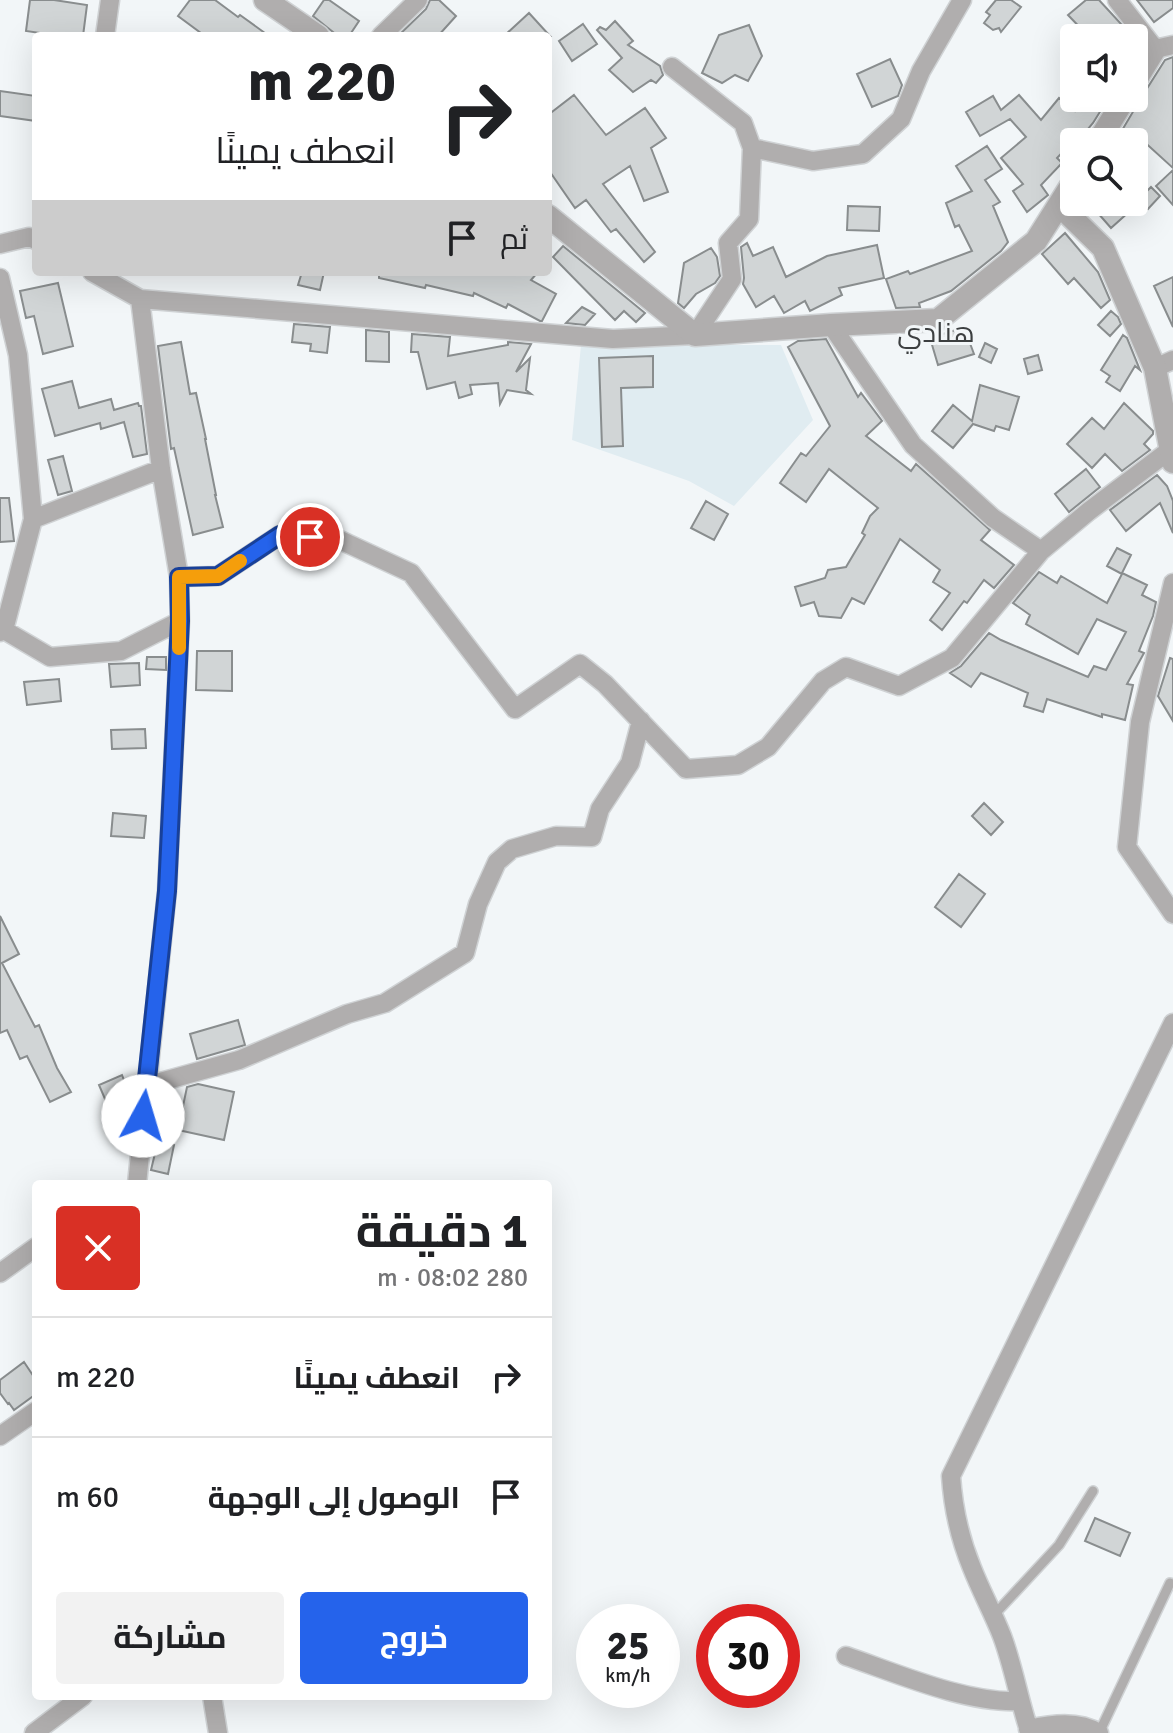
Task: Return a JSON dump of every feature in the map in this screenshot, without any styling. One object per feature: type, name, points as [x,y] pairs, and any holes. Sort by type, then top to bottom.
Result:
[{"type":"street","points":[[106,32],[110,0]]},
{"type":"street","points":[[265,0],[312,32]]},
{"type":"street","points":[[385,32],[418,0]]},
{"type":"street","points":[[752,148],[813,161],[863,154],[901,119],[921,71],[962,0]]},
{"type":"street","points":[[1123,3],[1164,47],[1148,66]]},
{"type":"street","points":[[672,67],[743,123],[752,148],[749,219],[728,243],[732,279],[695,335]]},
{"type":"street","points":[[99,276],[140,299],[613,339],[938,320],[1036,241],[1059,205],[1103,248],[1164,364],[1172,456],[1089,511],[1041,551],[952,658],[899,686],[846,667],[823,681],[768,747],[738,765],[686,769],[605,684],[580,664],[515,709],[411,573],[340,540],[280,535],[218,576],[179,577]]},
{"type":"street","points":[[552,219],[695,335]]},
{"type":"street","points":[[0,244],[32,234]]},
{"type":"street","points":[[0,278],[18,355],[33,519],[2,631],[50,657],[121,651],[180,621]]},
{"type":"street","points":[[133,1180],[167,891],[180,621],[179,577],[161,469],[140,299]]},
{"type":"street","points":[[831,325],[913,445],[993,518],[1041,551]]},
{"type":"street","points":[[33,519],[161,469]]},
{"type":"street","points":[[1173,583],[1140,722],[1127,847],[1173,914]]},
{"type":"street","points":[[146,1086],[239,1060],[347,1014],[385,1003],[465,953],[478,904],[497,862],[512,849],[556,836],[592,837],[600,809],[630,763],[641,721]]},
{"type":"street","points":[[1099,1733],[1089,1726],[1064,1724],[1029,1731],[1005,1644],[964,1545],[951,1476],[1173,1023]]},
{"type":"street","points":[[0,1273],[32,1250]]},
{"type":"street","points":[[0,1436],[32,1414]]},
{"type":"street","points":[[846,1656],[923,1683],[983,1699],[1020,1701]]},
{"type":"street","points":[[34,1733],[78,1700]]},
{"type":"street","points":[[213,1700],[218,1733]]},
{"type":"lane","points":[[994,1615],[1059,1545],[1093,1491]]},
{"type":"lane","points":[[1099,1733],[1170,1583]]},
{"type":"shaded area","points":[[581,345],[781,345],[813,420],[734,506],[689,481],[572,440]]},
{"type":"building","points":[[30,0],[87,5],[84,32],[26,31]]},
{"type":"building","points":[[190,0],[215,0],[263,32],[200,32],[178,16]]},
{"type":"building","points":[[324,0],[329,0],[359,21],[352,32],[333,32],[313,16]]},
{"type":"building","points":[[430,0],[439,0],[456,16],[442,32],[402,32],[426,9]]},
{"type":"building","points":[[996,0],[1011,0],[1021,7],[1001,32],[999,28],[993,30],[984,23],[990,15],[986,12]]},
{"type":"building","points":[[1086,0],[1099,0],[1121,24],[1077,24],[1068,15]]},
{"type":"building","points":[[1137,0],[1173,0],[1173,8],[1154,22]]},
{"type":"building","points":[[529,13],[546,32],[508,32]]},
{"type":"building","points":[[615,21],[633,41],[628,45],[660,66],[663,75],[656,83],[651,80],[633,92],[609,70],[622,58],[597,30],[600,27],[606,30]]},
{"type":"building","points":[[583,24],[597,44],[572,61],[559,41]]},
{"type":"building","points":[[749,25],[762,56],[748,81],[735,75],[722,83],[702,73],[719,35]]},
{"type":"building","points":[[1173,57],[1173,168],[1148,145],[1148,128],[1123,128],[1133,112],[1148,112],[1148,87],[1165,60]]},
{"type":"building","points":[[890,59],[902,85],[898,96],[872,107],[857,74]]},
{"type":"building","points":[[0,91],[32,95],[32,120],[0,116]]},
{"type":"building","points":[[574,95],[606,135],[645,108],[666,138],[651,148],[668,192],[644,201],[630,166],[603,184],[655,252],[644,262],[616,229],[611,232],[586,200],[575,208],[552,175],[552,112]]},
{"type":"building","points":[[1019,95],[1041,120],[1059,98],[1060,112],[1100,112],[1089,128],[1060,128],[1060,155],[1057,158],[1060,165],[1041,185],[1048,195],[1027,212],[1013,191],[1023,184],[1001,158],[1026,137],[1010,119],[980,136],[966,112],[993,96],[1001,110]]},
{"type":"building","points":[[987,146],[1002,169],[985,180],[1000,202],[993,206],[1008,242],[951,291],[919,303],[920,307],[896,308],[886,279],[908,271],[910,274],[972,251],[959,225],[955,227],[946,203],[972,191],[956,166]]},
{"type":"building","points":[[1173,170],[1173,205],[1156,186]]},
{"type":"building","points":[[1151,187],[1160,196],[1148,209],[1148,190]]},
{"type":"building","points":[[848,206],[880,207],[879,231],[847,230]]},
{"type":"building","points":[[1100,216],[1124,216],[1111,228]]},
{"type":"building","points":[[1065,233],[1098,272],[1110,300],[1101,308],[1074,278],[1068,284],[1042,254]]},
{"type":"building","points":[[747,243],[753,256],[773,247],[786,277],[827,256],[877,245],[884,278],[839,288],[842,295],[810,311],[805,301],[784,313],[774,296],[756,307],[743,284],[741,247]]},
{"type":"building","points":[[563,246],[645,313],[636,322],[624,311],[615,320],[553,257]]},
{"type":"building","points":[[711,248],[717,257],[720,276],[715,283],[696,294],[684,308],[678,303],[684,263]]},
{"type":"building","points":[[301,276],[323,276],[320,290],[298,285]]},
{"type":"building","points":[[534,276],[531,280],[556,294],[540,321],[508,304],[506,308],[474,293],[473,296],[379,278]]},
{"type":"building","points":[[1173,277],[1173,327],[1154,286]]},
{"type":"building","points":[[58,283],[73,346],[43,354],[34,316],[26,318],[20,291]]},
{"type":"building","points":[[582,307],[595,314],[585,325],[566,323]]},
{"type":"building","points":[[1111,311],[1121,324],[1110,336],[1098,325]]},
{"type":"building","points":[[294,324],[330,327],[327,353],[310,351],[311,344],[292,342]]},
{"type":"building","points":[[962,328],[974,354],[938,365],[930,338]]},
{"type":"building","points":[[366,330],[389,332],[389,362],[366,361]]},
{"type":"building","points":[[412,334],[450,337],[448,356],[508,345],[508,342],[531,344],[516,372],[530,358],[526,390],[531,394],[507,390],[500,404],[498,383],[470,385],[472,394],[459,398],[455,382],[427,389],[418,352],[411,352]]},
{"type":"building","points":[[1123,335],[1140,370],[1135,366],[1120,391],[1106,382],[1110,376],[1101,370]]},
{"type":"building","points":[[826,339],[858,397],[861,393],[882,421],[866,436],[911,471],[916,464],[990,530],[981,540],[1014,565],[994,588],[984,580],[942,630],[930,620],[950,593],[933,582],[940,570],[900,539],[864,604],[852,598],[841,618],[819,616],[814,602],[801,606],[795,587],[825,578],[828,570],[846,567],[865,535],[862,533],[870,516],[878,508],[829,469],[806,502],[780,483],[801,453],[806,456],[830,426],[788,347],[798,341]]},
{"type":"building","points":[[181,342],[190,394],[196,393],[223,527],[193,535],[174,448],[171,449],[158,346]]},
{"type":"building","points":[[985,343],[997,349],[991,363],[979,357]]},
{"type":"building","points":[[1038,355],[1042,370],[1028,374],[1024,359]]},
{"type":"building","points":[[653,356],[653,387],[621,388],[623,446],[602,447],[599,358]]},
{"type":"building","points":[[72,381],[79,408],[111,399],[114,410],[138,403],[141,406],[147,454],[133,457],[124,422],[101,429],[100,423],[55,436],[42,389]]},
{"type":"building","points":[[980,385],[1019,397],[1009,430],[996,426],[994,431],[973,424],[953,448],[932,431],[953,405],[972,421]]},
{"type":"building","points":[[1124,403],[1153,431],[1144,444],[1150,450],[1122,471],[1105,454],[1092,468],[1067,444],[1092,418],[1104,429]]},
{"type":"building","points":[[63,456],[72,491],[58,495],[48,460]]},
{"type":"building","points":[[1086,469],[1100,487],[1069,512],[1055,494]]},
{"type":"building","points":[[1157,475],[1167,486],[1173,501],[1173,533],[1160,503],[1126,531],[1110,510]]},
{"type":"building","points":[[0,498],[9,498],[14,541],[0,542]]},
{"type":"building","points":[[706,501],[728,514],[714,540],[691,528]]},
{"type":"building","points":[[1117,548],[1131,555],[1122,573],[1147,585],[1142,595],[1156,602],[1139,651],[1144,653],[1127,684],[1133,685],[1125,720],[1102,714],[1102,717],[1047,699],[1043,712],[1024,706],[1028,693],[981,673],[971,687],[950,673],[961,666],[989,633],[1088,677],[1094,666],[1106,670],[1126,632],[1097,619],[1078,654],[1026,624],[1030,615],[1013,603],[1039,572],[1057,583],[1061,576],[1107,603],[1122,574],[1107,566]]},
{"type":"building","points":[[197,651],[232,651],[232,691],[196,690]]},
{"type":"building","points":[[147,657],[166,657],[166,670],[146,669]]},
{"type":"building","points":[[1170,658],[1173,659],[1173,721],[1158,696]]},
{"type":"building","points":[[139,663],[140,685],[111,687],[109,664]]},
{"type":"building","points":[[59,679],[61,701],[27,705],[24,682]]},
{"type":"building","points":[[145,729],[146,748],[112,749],[111,730]]},
{"type":"building","points":[[984,803],[1003,822],[991,835],[972,816]]},
{"type":"building","points":[[113,813],[146,816],[144,838],[111,836]]},
{"type":"building","points":[[959,874],[985,894],[961,927],[935,907]]},
{"type":"building","points":[[0,916],[19,954],[2,963],[35,1027],[39,1025],[71,1092],[50,1102],[27,1056],[20,1059],[7,1030],[0,1033]]},
{"type":"building","points":[[238,1020],[245,1045],[197,1059],[190,1034]]},
{"type":"building","points":[[122,1075],[133,1104],[111,1113],[99,1085]]},
{"type":"building","points":[[198,1084],[234,1092],[224,1140],[178,1130],[187,1087]]},
{"type":"building","points":[[158,1141],[174,1145],[168,1174],[151,1170]]},
{"type":"building","points":[[24,1362],[32,1374],[32,1397],[14,1410],[0,1393],[0,1380]]},
{"type":"building","points":[[1095,1518],[1130,1533],[1120,1556],[1085,1541]]},
{"type":"slow traffic","points":[[179,648],[179,577],[218,576],[240,561]]},
{"type":"district","name":"هنادي","points":[[936,333]]},
{"type":"route","points":[[143,1116],[167,891],[180,621],[179,577],[218,576],[280,535],[310,537]]}]
